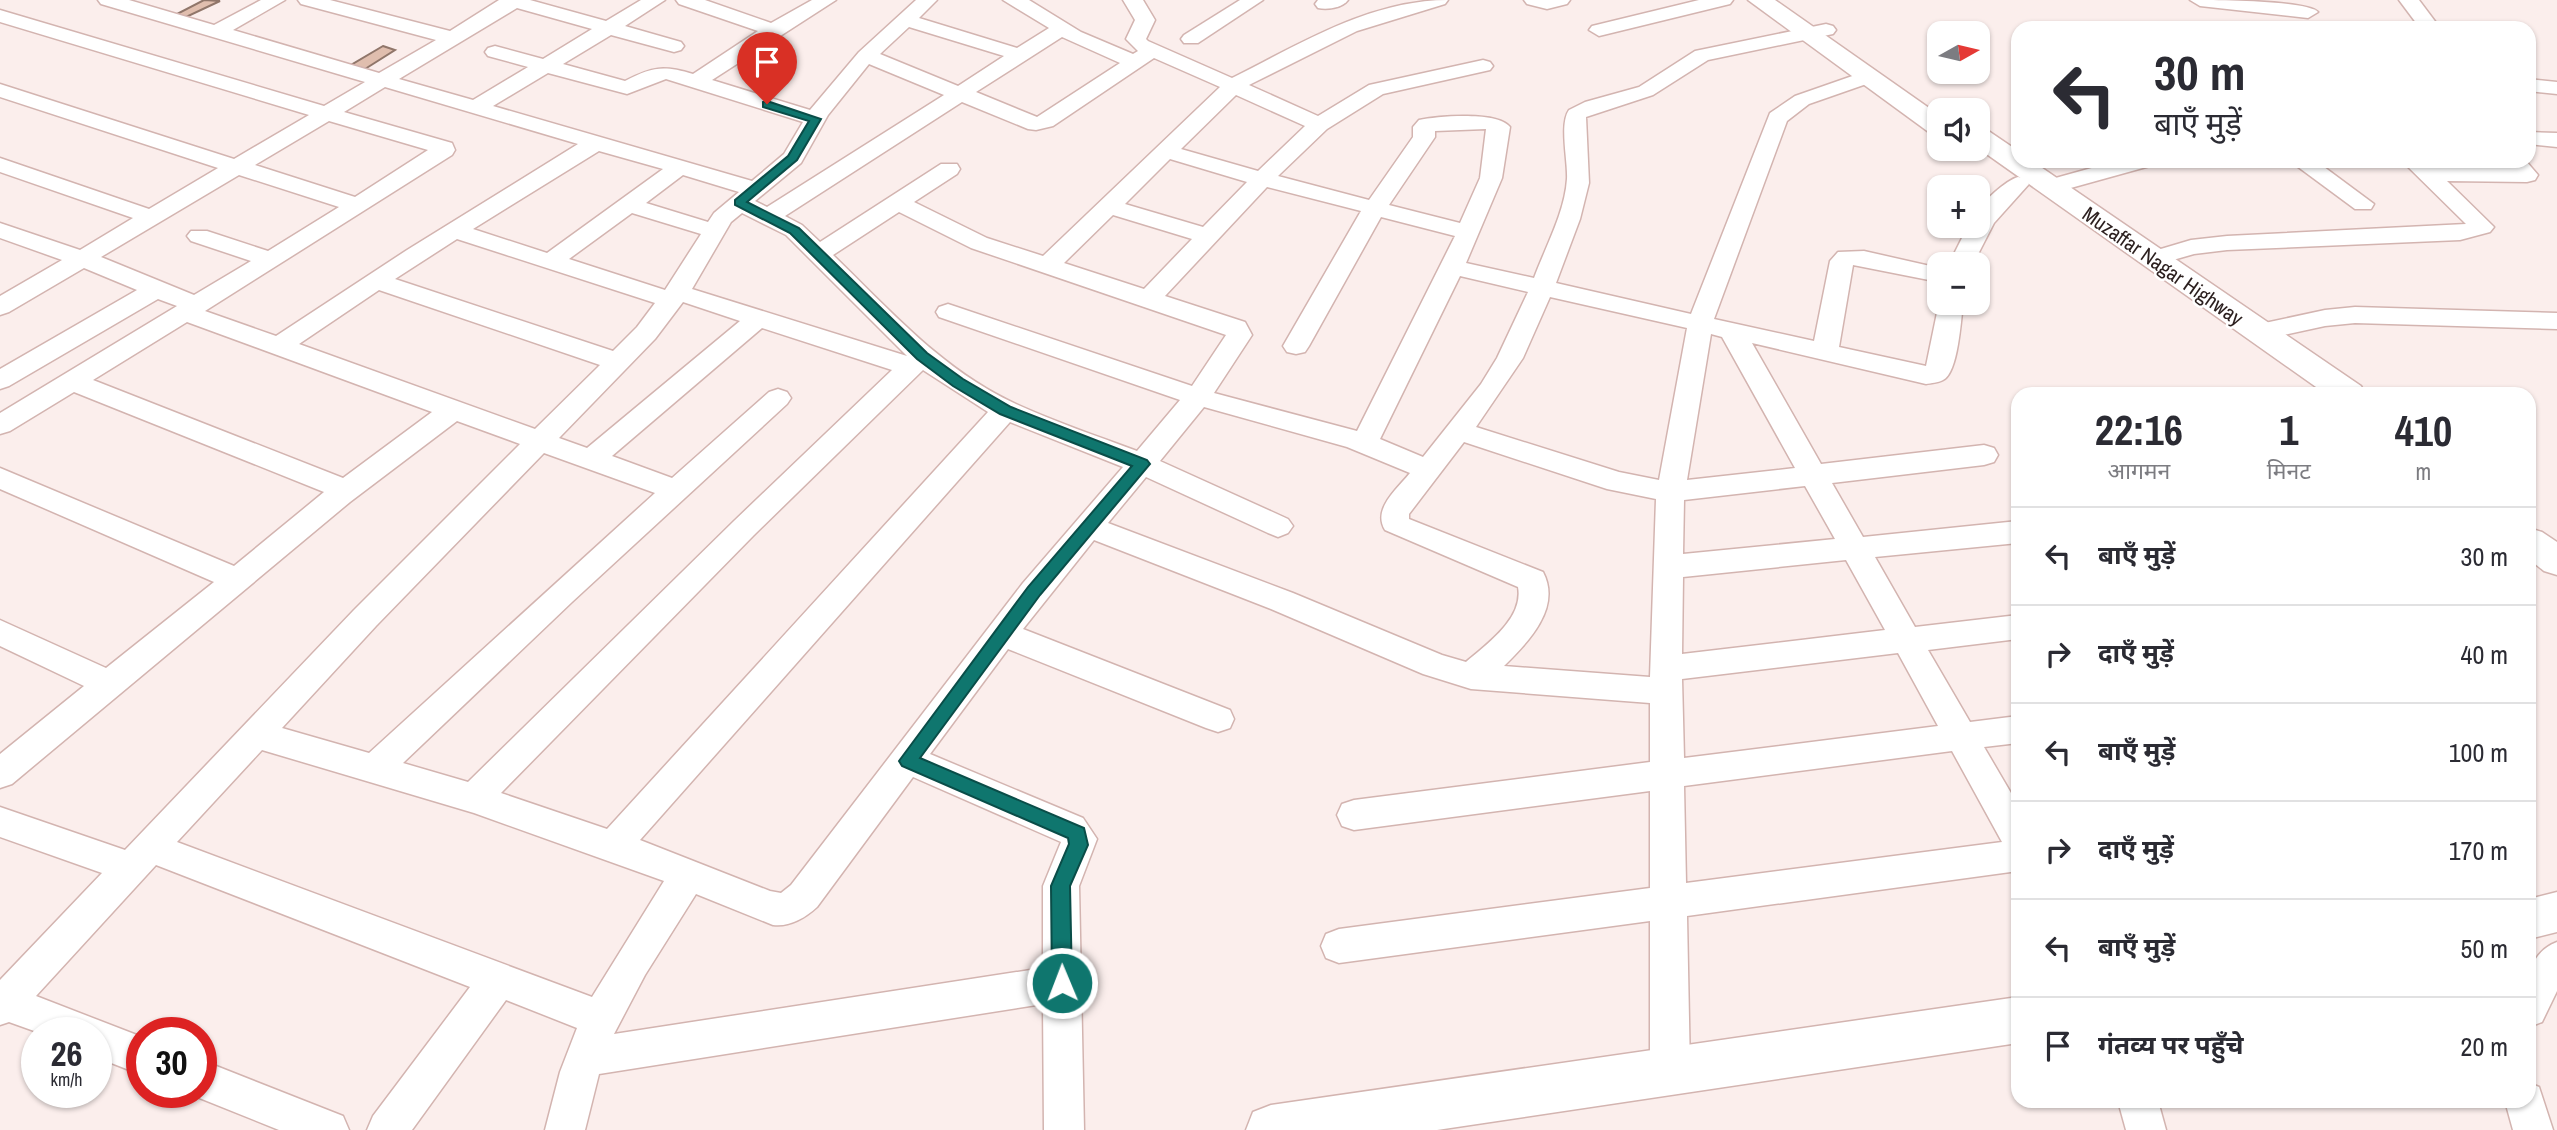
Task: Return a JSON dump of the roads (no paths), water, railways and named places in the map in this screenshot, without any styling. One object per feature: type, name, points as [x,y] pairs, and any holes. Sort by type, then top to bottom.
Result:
[{"type":"main road","points":[[1760,0],[1817,32],[1927,102]]},
{"type":"main road","points":[[1783,0],[1868,77],[1927,119]]},
{"type":"main road","name":"Muzaffar Nagar Highway","points":[[1990,145],[2011,160]]},
{"type":"main road","name":"Muzaffar Nagar Highway","points":[[1986,161],[2308,387]]},
{"type":"main road","name":"Muzaffar Nagar Highway","points":[[2023,168],[2339,387]]},
{"type":"main road","points":[[2536,522],[2557,537]]},
{"type":"main road","points":[[2536,546],[2557,561]]},
{"type":"main road","points":[[2536,917],[2557,912]]},
{"type":"main road","points":[[1270,1130],[2011,1021]]},
{"type":"street","points":[[108,0],[680,167],[747,196],[769,216],[794,230],[819,253],[916,362]]},
{"type":"street","points":[[216,31],[275,0]]},
{"type":"street","points":[[308,0],[453,38]]},
{"type":"street","points":[[477,107],[654,0]]},
{"type":"street","points":[[685,0],[719,4],[773,30]]},
{"type":"street","points":[[695,82],[773,30],[826,0]]},
{"type":"street","points":[[40,1017],[2,1004],[255,734],[538,439],[646,333],[675,296],[714,231],[747,196],[793,158],[839,86],[866,56],[927,0]]},
{"type":"street","points":[[1013,0],[1034,9],[1062,29],[1234,85],[1319,124]]},
{"type":"street","points":[[1133,0],[1145,20],[1136,39],[1144,56]]},
{"type":"street","points":[[1191,39],[1253,0]]},
{"type":"street","points":[[1047,266],[1234,85],[1312,43],[1350,27],[1438,0]]},
{"type":"street","points":[[1534,0],[1546,3],[1560,0]]},
{"type":"street","points":[[1599,30],[1723,0]]},
{"type":"street","points":[[2200,0],[2308,13]]},
{"type":"street","points":[[2409,0],[2425,21]]},
{"type":"street","points":[[0,307],[514,1],[674,46]]},
{"type":"street","points":[[0,16],[444,148],[442,153],[358,206],[0,425]]},
{"type":"street","points":[[905,20],[1020,55]]},
{"type":"street","points":[[0,40],[32,26]]},
{"type":"street","points":[[769,216],[1062,29]]},
{"type":"street","points":[[1471,676],[1515,636],[1527,617],[1535,586],[1527,577],[1395,523],[1395,512],[1490,390],[1510,358],[1542,288],[1568,219],[1578,183],[1578,149],[1574,124],[1576,114],[1583,109],[1626,99],[1646,91],[1683,63],[1702,55],[1817,32]]},
{"type":"street","points":[[495,52],[627,88],[658,73],[816,119]]},
{"type":"street","points":[[866,56],[1032,123],[1041,123],[1144,56]]},
{"type":"street","points":[[1148,299],[1262,179],[1319,124],[1376,89],[1483,66]]},
{"type":"street","points":[[1670,1071],[1666,679],[1671,492],[1700,324],[1777,118],[1802,100],[1868,77]]},
{"type":"street","points":[[2536,86],[2557,88]]},
{"type":"street","points":[[0,90],[358,206]]},
{"type":"street","points":[[1296,346],[1374,209],[1416,151],[1424,137],[1424,127],[1494,123],[1499,128],[1491,178],[1452,267],[1365,443]]},
{"type":"street","points":[[2536,138],[2557,140]]},
{"type":"street","points":[[279,346],[454,231],[596,143]]},
{"type":"street","points":[[1164,150],[1262,179],[1468,232]]},
{"type":"street","points":[[0,165],[151,217]]},
{"type":"street","points":[[550,262],[680,167]]},
{"type":"street","points":[[2049,187],[2117,168]]},
{"type":"street","points":[[2311,168],[2363,204]]},
{"type":"street","points":[[2152,259],[2191,247],[2227,243],[2460,233],[2482,227],[2421,168]]},
{"type":"street","points":[[2432,168],[2527,176],[2520,168]]},
{"type":"street","points":[[819,253],[949,169]]},
{"type":"street","points":[[1966,252],[1974,231],[1992,207],[2018,184]]},
{"type":"street","points":[[255,734],[474,797],[613,846],[779,911],[792,907],[908,761],[1034,591],[1198,397],[1239,335],[1239,332],[1229,325],[979,243],[897,202]]},
{"type":"street","points":[[629,205],[714,231]]},
{"type":"street","points":[[1108,206],[1208,236]]},
{"type":"street","points":[[454,231],[550,262],[916,362],[958,382],[1006,410],[1142,464],[1278,526]]},
{"type":"street","points":[[3,234],[81,258],[157,289],[190,309],[279,346],[678,491]]},
{"type":"street","points":[[199,236],[271,260]]},
{"type":"street","points":[[1825,353],[1842,261],[1846,257],[1864,258],[1927,272]]},
{"type":"street","points":[[1452,267],[1926,375],[1935,374],[1940,369],[1949,315]]},
{"type":"street","points":[[376,281],[618,362]]},
{"type":"street","points":[[0,380],[157,289]]},
{"type":"street","points":[[948,312],[1198,397],[1365,443],[1427,469]]},
{"type":"street","points":[[2260,332],[2325,318],[2355,315],[2557,321]]},
{"type":"street","points":[[591,459],[757,319]]},
{"type":"street","points":[[1732,331],[2011,826]]},
{"type":"street","points":[[474,797],[744,528],[916,362]]},
{"type":"street","points":[[71,381],[346,490]]},
{"type":"street","points":[[375,769],[561,594],[778,398]]},
{"type":"street","points":[[0,774],[346,490],[454,409]]},
{"type":"street","points":[[613,846],[1006,410]]},
{"type":"street","points":[[1457,430],[1617,482],[1671,492],[1984,455]]},
{"type":"street","points":[[0,478],[236,579]]},
{"type":"street","points":[[1089,527],[1282,601],[1434,665],[1471,676],[1666,679],[1905,639],[2011,628]]},
{"type":"street","points":[[1668,567],[2011,533]]},
{"type":"street","points":[[1003,634],[1218,719]]},
{"type":"street","points":[[4,638],[109,684]]},
{"type":"street","points":[[1354,815],[2011,730]]},
{"type":"street","points":[[908,761],[1077,833],[1079,845],[1067,865],[1060,886],[1064,1130]]},
{"type":"street","points":[[0,822],[140,857],[498,980],[601,1019]]},
{"type":"street","points":[[1339,946],[2011,856]]},
{"type":"street","points":[[565,1130],[586,1057],[601,1019],[640,950],[688,875]]},
{"type":"street","points":[[2536,990],[2557,959]]},
{"type":"street","points":[[387,1130],[498,980]]},
{"type":"street","points":[[586,1057],[1062,983]]},
{"type":"street","points":[[217,1085],[329,1130]]},
{"type":"street","points":[[2140,1108],[2146,1130]]},
{"type":"street","points":[[2527,1108],[2533,1130]]}]
